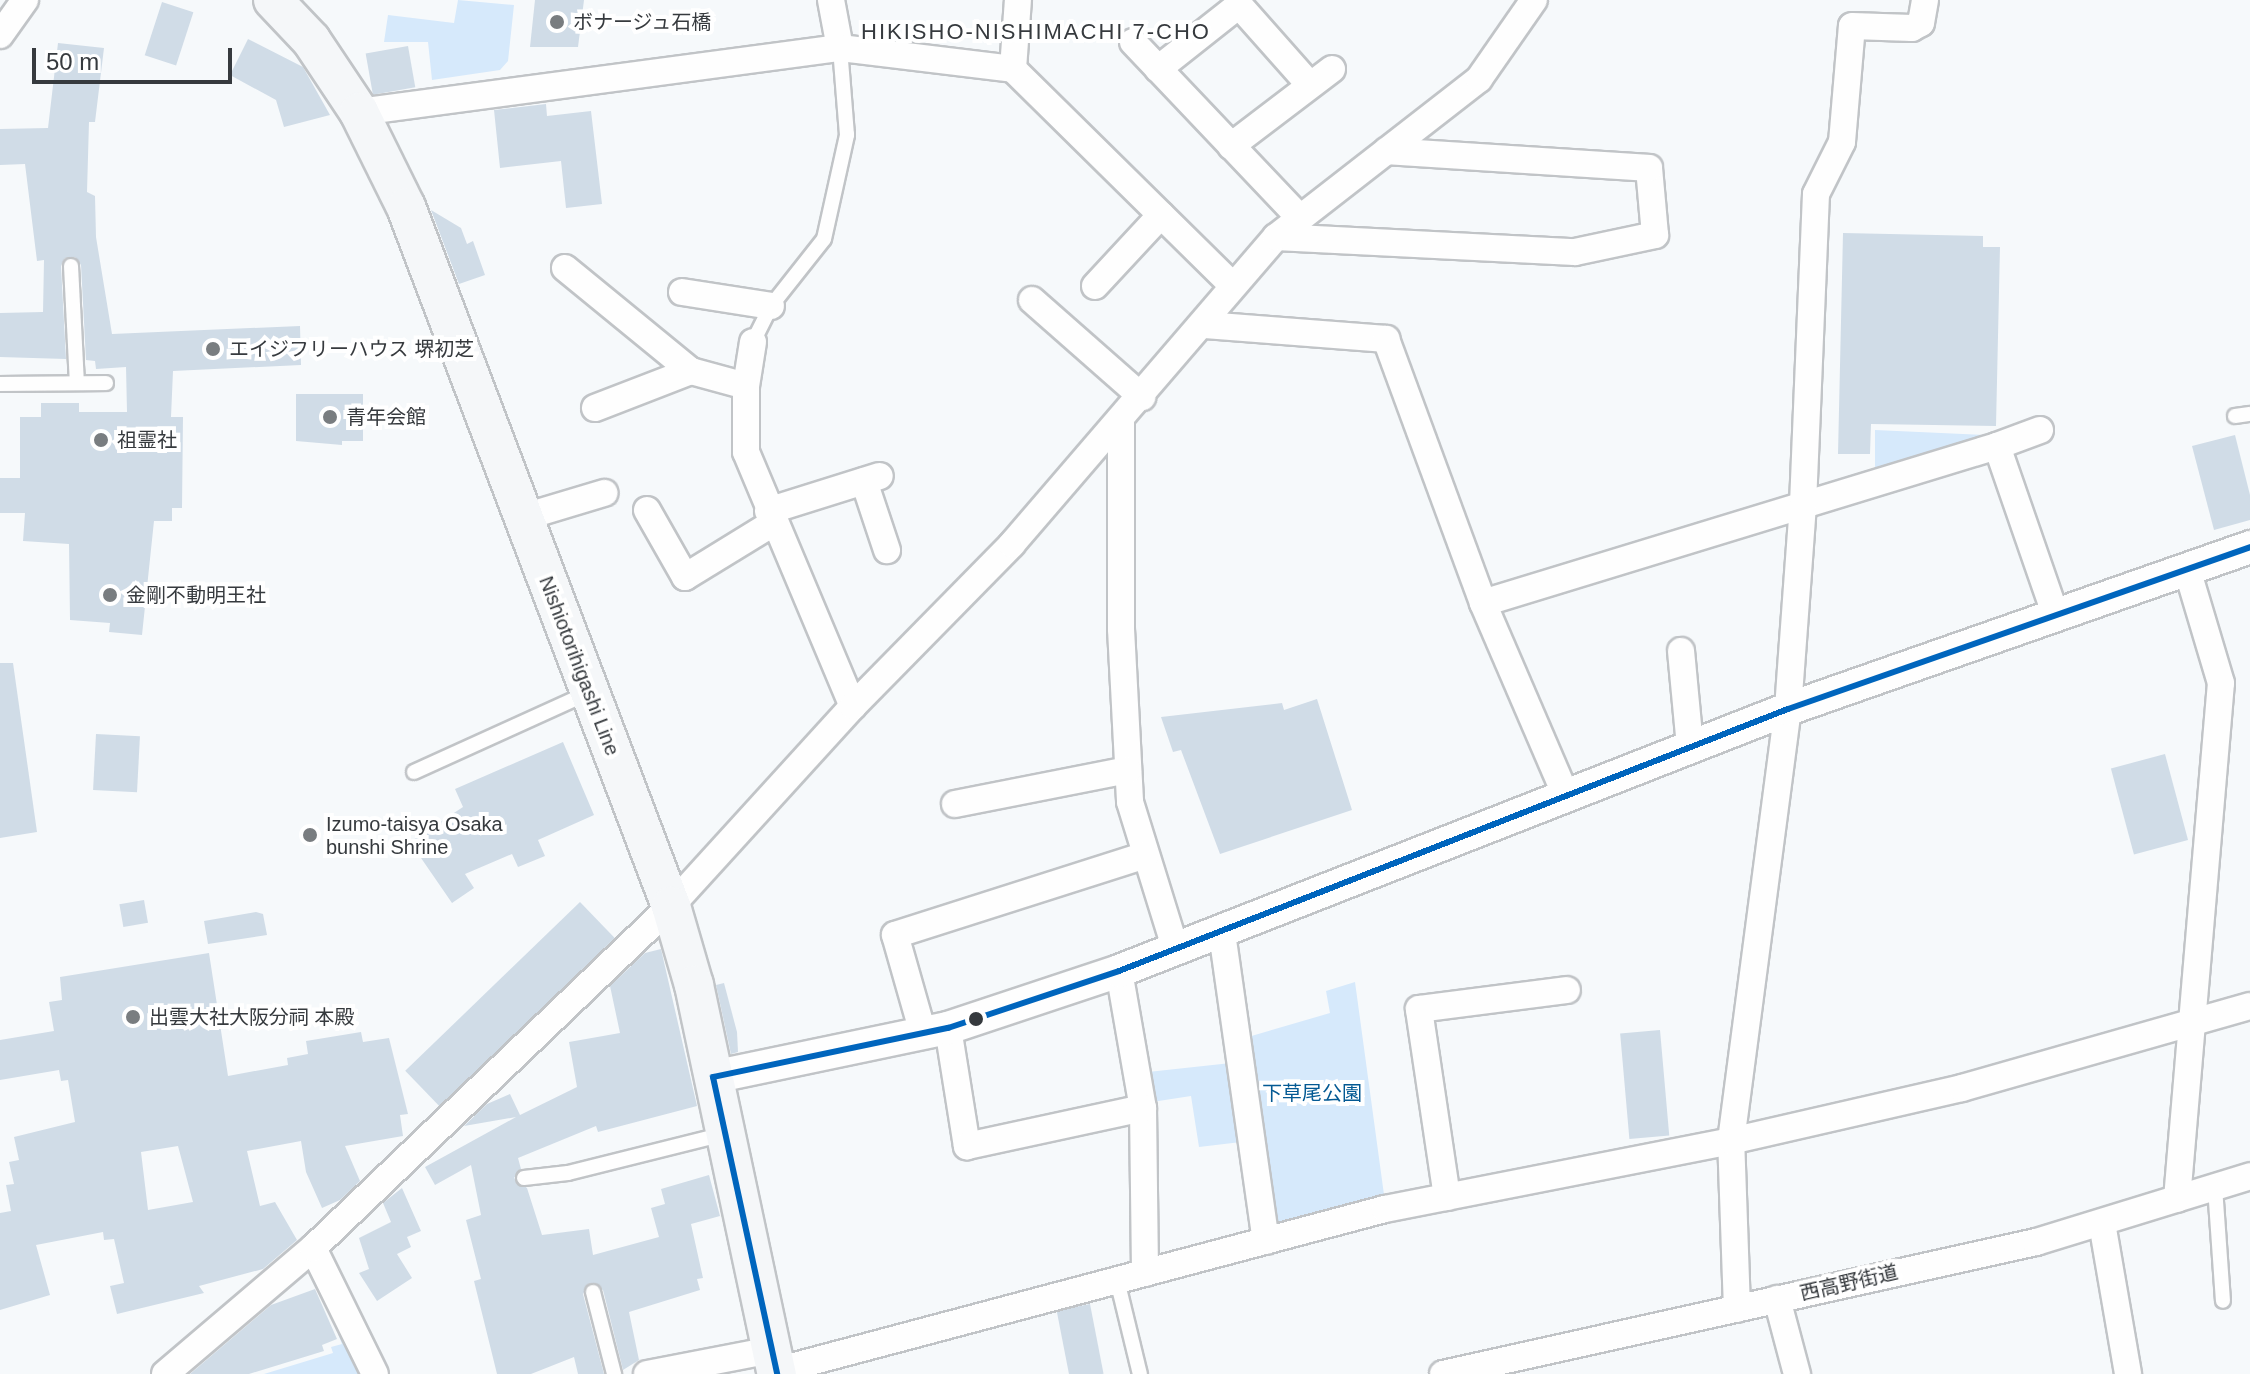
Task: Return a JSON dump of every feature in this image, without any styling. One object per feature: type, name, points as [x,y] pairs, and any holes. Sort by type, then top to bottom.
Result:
[{"type":"main road","name":"Nishiotorihigashi Line","points":[[273,0],[311,40],[359,112],[406,207],[671,906],[726,1134],[775,1365]]},
{"type":"street","points":[[0,35],[25,0]]},
{"type":"street","points":[[831,0],[840,48]]},
{"type":"street","points":[[1013,69],[1018,0]]},
{"type":"street","points":[[1737,1309],[1731,1141],[1788,709],[1803,504],[1816,194],[1842,142],[1848,39],[1852,26],[1912,28],[1921,23],[1925,0]]},
{"type":"street","points":[[165,1374],[313,1248],[671,906],[853,706],[1012,544],[1205,325],[1231,284],[1276,237],[1479,79],[1522,3]]},
{"type":"street","points":[[1158,69],[1239,5],[1310,85]]},
{"type":"street","points":[[1133,42],[1300,218]]},
{"type":"street","points":[[359,112],[840,48],[1013,69],[1231,284]]},
{"type":"street","points":[[1231,146],[1332,69]]},
{"type":"street","points":[[1276,237],[1575,252],[1655,235],[1649,168],[1387,151]]},
{"type":"street","points":[[1095,286],[1161,215]]},
{"type":"street","points":[[565,268],[691,371],[746,386]]},
{"type":"street","points":[[682,292],[771,306]]},
{"type":"street","points":[[1032,300],[1142,397]]},
{"type":"street","points":[[1205,325],[1386,339],[1483,603],[1566,796]]},
{"type":"street","points":[[753,342],[746,386],[746,452],[770,517],[853,706]]},
{"type":"street","points":[[595,408],[691,371]]},
{"type":"street","points":[[1121,421],[1130,802],[1176,951]]},
{"type":"street","points":[[1483,603],[1997,446],[2040,430]]},
{"type":"street","points":[[1997,446],[2056,616]]},
{"type":"street","points":[[647,510],[685,577],[770,517],[872,478],[887,550]]},
{"type":"street","points":[[524,517],[604,493]]},
{"type":"street","points":[[713,1077],[936,1030],[1119,971],[1788,709],[2250,547]]},
{"type":"street","points":[[2177,1199],[2221,683],[2187,569]]},
{"type":"street","points":[[1681,651],[1690,747]]},
{"type":"street","points":[[955,804],[1128,770]]},
{"type":"street","points":[[1143,1108],[967,1146],[936,1030],[895,935],[1146,855]]},
{"type":"street","points":[[1222,933],[1266,1241]]},
{"type":"street","points":[[1119,971],[1143,1108],[1145,1273]]},
{"type":"street","points":[[1447,1197],[1419,1009],[1567,990]]},
{"type":"street","points":[[647,1374],[775,1365],[1447,1197],[1731,1141],[1962,1088],[2250,1006]]},
{"type":"street","name":"西高野街道","points":[[1443,1374],[2102,1223],[2250,1176]]},
{"type":"street","points":[[2102,1223],[2128,1374]]},
{"type":"street","points":[[313,1248],[375,1374]]},
{"type":"street","points":[[1777,1299],[1797,1374]]},
{"type":"lane","points":[[753,342],[771,306],[824,239],[847,135],[840,48]]},
{"type":"lane","points":[[71,266],[77,383]]},
{"type":"lane","points":[[0,384],[106,383]]},
{"type":"lane","points":[[414,772],[588,693]]},
{"type":"lane","points":[[524,1178],[568,1173],[726,1134]]},
{"type":"lane","points":[[2215,1187],[2223,1301]]},
{"type":"lane","points":[[1117,1280],[1140,1374]]},
{"type":"lane","points":[[593,1292],[614,1374]]},
{"type":"green space","points":[[458,0],[514,5],[508,61],[500,70],[432,80],[428,42],[384,42],[388,15],[454,23]]},
{"type":"green space","points":[[1875,430],[1985,435],[1875,470]]},
{"type":"green space","name":"下草尾公園","points":[[1355,982],[1385,1202],[1277,1229],[1248,1037],[1330,1013],[1326,991]]},
{"type":"green space","points":[[1231,1063],[1241,1142],[1199,1147],[1191,1096],[1152,1102],[1148,1072]]},
{"type":"green space","points":[[349,1330],[365,1374],[264,1374],[333,1353],[331,1347],[342,1344],[338,1334]]},
{"type":"building","name":"ボナージュ石橋","points":[[535,0],[584,0],[578,47],[530,47]]},
{"type":"building","points":[[162,2],[193,12],[176,65],[145,55]]},
{"type":"building","points":[[248,39],[303,67],[330,115],[284,127],[276,100],[230,75]]},
{"type":"building","points":[[58,43],[104,48],[95,122],[89,122],[87,192],[95,196],[96,237],[112,334],[300,326],[301,365],[173,371],[171,417],[183,417],[182,508],[172,508],[172,521],[154,521],[142,635],[109,632],[110,623],[70,620],[69,544],[23,541],[25,513],[0,513],[0,478],[20,478],[20,417],[41,417],[41,403],[79,403],[79,412],[127,412],[126,367],[96,369],[95,361],[86,360],[81,265],[75,257],[65,258],[61,266],[66,359],[0,357],[0,313],[43,312],[44,260],[37,261],[25,164],[0,165],[0,129],[48,128]]},
{"type":"building","points":[[408,46],[415,87],[373,95],[366,53]]},
{"type":"building","points":[[546,104],[547,116],[591,111],[602,204],[566,208],[561,161],[500,168],[494,110]]},
{"type":"building","points":[[431,210],[461,228],[467,244],[473,241],[485,275],[459,284]]},
{"type":"building","points":[[1843,233],[1983,236],[1983,247],[2000,247],[1996,426],[1871,424],[1870,454],[1838,454]]},
{"type":"building","name":"青年会館","points":[[296,394],[363,394],[363,441],[342,441],[342,445],[296,441]]},
{"type":"building","points":[[2235,435],[2250,495],[2250,520],[2214,530],[2192,446]]},
{"type":"building","points":[[0,663],[13,663],[37,832],[0,838]]},
{"type":"building","points":[[1317,699],[1352,810],[1220,854],[1181,750],[1173,752],[1161,717],[1282,703],[1284,710]]},
{"type":"building","points":[[96,734],[140,736],[137,792],[93,790]]},
{"type":"building","points":[[563,742],[594,815],[538,840],[545,856],[518,867],[512,854],[465,874],[474,888],[452,903],[410,842],[463,807],[455,789]]},
{"type":"building","points":[[2165,754],[2188,840],[2134,854],[2111,768]]},
{"type":"building","points":[[144,900],[148,923],[123,927],[119,904]]},
{"type":"building","points":[[580,902],[615,938],[440,1107],[405,1071]]},
{"type":"building","points":[[256,912],[263,914],[267,935],[208,944],[204,921]]},
{"type":"building","points":[[661,949],[697,1106],[598,1132],[596,1126],[518,1158],[521,1169],[514,1178],[527,1188],[542,1235],[589,1229],[593,1255],[659,1237],[651,1208],[665,1204],[661,1189],[709,1175],[720,1216],[691,1224],[703,1278],[697,1279],[700,1290],[629,1312],[639,1360],[623,1370],[603,1290],[590,1283],[583,1294],[604,1374],[578,1374],[574,1357],[531,1374],[497,1374],[474,1281],[481,1279],[466,1220],[481,1215],[471,1165],[435,1185],[425,1167],[516,1117],[464,1126],[487,1104],[510,1094],[520,1115],[577,1087],[569,1042],[620,1033],[610,986],[645,953]]},
{"type":"building","points":[[209,953],[228,1076],[288,1065],[287,1058],[308,1054],[306,1041],[361,1032],[363,1042],[389,1038],[408,1114],[400,1115],[403,1136],[345,1146],[360,1181],[340,1200],[322,1208],[306,1172],[301,1141],[247,1151],[260,1206],[275,1202],[297,1240],[263,1269],[199,1286],[204,1293],[117,1314],[110,1286],[124,1283],[114,1239],[104,1240],[103,1232],[36,1245],[50,1295],[0,1310],[0,1213],[11,1211],[6,1185],[14,1184],[9,1162],[19,1160],[14,1137],[75,1122],[68,1080],[61,1081],[59,1070],[0,1080],[0,1040],[54,1031],[49,1002],[62,1000],[60,977]],"holes":[[[178,1146],[193,1202],[148,1210],[141,1152]]]},
{"type":"building","points":[[724,983],[737,1032],[738,1052],[731,1054],[716,985]]},
{"type":"building","points":[[1660,1030],[1669,1136],[1629,1139],[1620,1033]]},
{"type":"building","points":[[402,1188],[421,1231],[407,1237],[411,1247],[397,1254],[412,1278],[377,1301],[359,1273],[369,1269],[359,1238],[391,1222],[383,1203]]},
{"type":"building","points":[[315,1289],[337,1339],[322,1345],[324,1351],[249,1374],[190,1374],[271,1305]]},
{"type":"building","points":[[1090,1304],[1104,1374],[1069,1374],[1057,1310]]},
{"type":"transit line","points":[[713,1077],[948,1028],[1119,971],[1788,709],[2250,547]]},
{"type":"transit line","points":[[713,1077],[777,1374]]},
{"type":"place","name":"ボナージュ石橋","points":[[557,22]]},
{"type":"place","name":"エイジフリーハウス 堺初芝","points":[[213,349]]},
{"type":"place","name":"青年会館","points":[[330,417]]},
{"type":"place","name":"祖霊社","points":[[101,440]]},
{"type":"place","name":"金剛不動明王社","points":[[110,595]]},
{"type":"place","name":"Izumo-taisya Osaka bunshi Shrine","points":[[310,835]]},
{"type":"place","name":"出雲大社大阪分祠 本殿","points":[[133,1017]]},
{"type":"district","name":"HIKISHO-NISHIMACHI 7-CHO","points":[[1036,32]]}]
